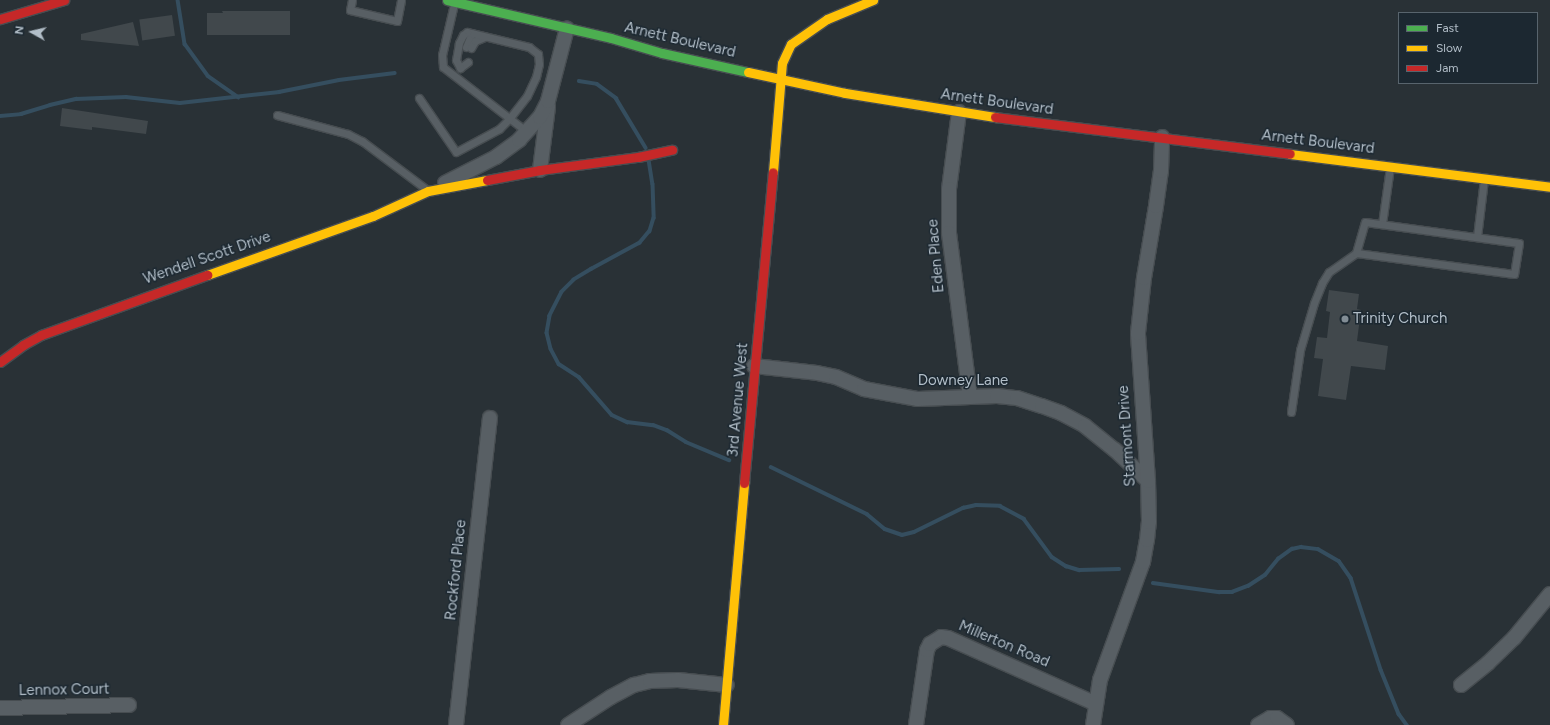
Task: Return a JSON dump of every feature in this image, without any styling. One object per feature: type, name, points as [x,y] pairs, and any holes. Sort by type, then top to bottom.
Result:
[{"type":"street","points":[[0,19],[64,0]]},
{"type":"street","points":[[781,78],[782,63],[791,44],[828,19],[872,0]]},
{"type":"street","name":"Arnett Boulevard","points":[[451,1],[611,38],[662,53],[845,93],[959,112],[1391,165],[1550,187]]},
{"type":"street","name":"Wendell Scott Drive","points":[[540,170],[548,101],[567,28]]},
{"type":"street","name":"3rd Avenue West","points":[[723,725],[781,78]]},
{"type":"street","name":"Wendell Scott Drive","points":[[0,362],[23,344],[41,335],[373,216],[428,191],[496,156],[527,132],[540,117],[548,101]]},
{"type":"street","name":"Eden Place","points":[[959,112],[949,189],[949,233],[970,397]]},
{"type":"street","name":"Starmont Drive","points":[[1093,725],[1100,680],[1143,562],[1149,522],[1148,481],[1138,333],[1144,278],[1161,170],[1162,137]]},
{"type":"street","name":"Wendell Scott Drive","points":[[428,191],[540,170],[638,157],[668,151]]},
{"type":"street","name":"Downey Lane","points":[[754,366],[817,372],[836,377],[864,389],[918,399],[942,400],[997,396],[1017,398],[1061,413],[1103,439],[1148,481]]},
{"type":"street","name":"Rockford Place","points":[[456,725],[490,418]]},
{"type":"street","points":[[1461,685],[1488,663],[1514,638],[1550,594]]},
{"type":"street","name":"Millerton Road","points":[[916,725],[927,650],[935,639],[941,637],[955,641],[1096,704]]},
{"type":"street","points":[[568,725],[611,697],[634,686],[650,681],[678,680],[727,686]]},
{"type":"street","name":"Lennox Court","points":[[0,708],[129,705]]},
{"type":"street","points":[[1258,725],[1270,718],[1277,718],[1287,725]]},
{"type":"lane","points":[[352,0],[350,10],[397,21],[401,0]]},
{"type":"lane","points":[[451,1],[442,55],[443,67],[527,132]]},
{"type":"lane","points":[[419,98],[456,152],[499,129],[509,119],[527,96],[536,77],[539,64],[538,54],[528,47],[467,32],[463,34],[456,60],[460,68]]},
{"type":"lane","points":[[472,33],[468,48],[475,41],[486,37]]},
{"type":"lane","points":[[455,76],[466,62]]},
{"type":"lane","points":[[277,115],[348,134],[362,141],[428,191]]},
{"type":"lane","points":[[1382,224],[1391,165]]},
{"type":"lane","points":[[1477,237],[1485,178]]},
{"type":"lane","points":[[1291,412],[1307,323],[1322,283],[1329,272],[1356,253],[1365,222],[1519,243],[1514,274],[1356,253]]},
{"type":"building","points":[[222,11],[290,11],[290,35],[207,35],[207,13],[223,13]]},
{"type":"building","points":[[172,15],[175,36],[142,40],[139,20]]},
{"type":"building","points":[[133,22],[139,46],[81,40],[81,34]]},
{"type":"building","points":[[62,108],[148,121],[146,134],[92,127],[92,130],[60,126]]},
{"type":"building","points":[[1329,290],[1359,294],[1357,309],[1361,310],[1357,341],[1388,346],[1385,370],[1351,366],[1346,400],[1318,396],[1323,359],[1314,358],[1317,337],[1327,338],[1330,312],[1326,311]]},
{"type":"waterway","points":[[178,0],[185,44],[208,76],[238,97]]},
{"type":"waterway","points":[[0,116],[21,114],[76,99],[126,97],[180,103],[279,92],[339,80],[395,73]]},
{"type":"waterway","points":[[579,81],[597,84],[616,98],[646,148]]},
{"type":"waterway","points":[[649,160],[653,184],[654,218],[650,231],[640,243],[574,280],[562,292],[550,316],[547,333],[551,349],[559,364],[579,377],[612,415],[627,422],[653,425],[667,430],[686,442],[729,460]]},
{"type":"waterway","points":[[771,467],[867,514],[885,529],[902,535],[914,532],[963,508],[976,505],[1000,506],[1024,519],[1052,557],[1066,566],[1079,570],[1119,569]]},
{"type":"waterway","points":[[1153,583],[1219,592],[1232,592],[1248,586],[1265,575],[1278,559],[1292,549],[1301,547],[1318,549],[1339,561],[1351,578],[1381,670],[1399,714],[1407,725]]},
{"type":"traffic: fast","points":[[447,0],[611,38],[662,53],[748,72]]},
{"type":"traffic: slow","points":[[773,172],[782,63],[791,44],[827,19],[873,0]]},
{"type":"traffic: slow","points":[[748,72],[845,93],[995,117]]},
{"type":"traffic: slow","points":[[1290,154],[1550,187]]},
{"type":"traffic: slow","points":[[207,275],[373,216],[428,191],[487,180]]},
{"type":"traffic: slow","points":[[723,725],[744,483]]},
{"type":"traffic: jam","points":[[0,19],[64,0]]},
{"type":"traffic: jam","points":[[995,117],[1290,154]]},
{"type":"traffic: jam","points":[[487,180],[540,170],[638,157],[672,150]]},
{"type":"traffic: jam","points":[[744,483],[773,172]]},
{"type":"traffic: jam","points":[[0,362],[23,345],[41,335],[207,275]]},
{"type":"place","name":"Trinity Church","points":[[1345,319]]}]
